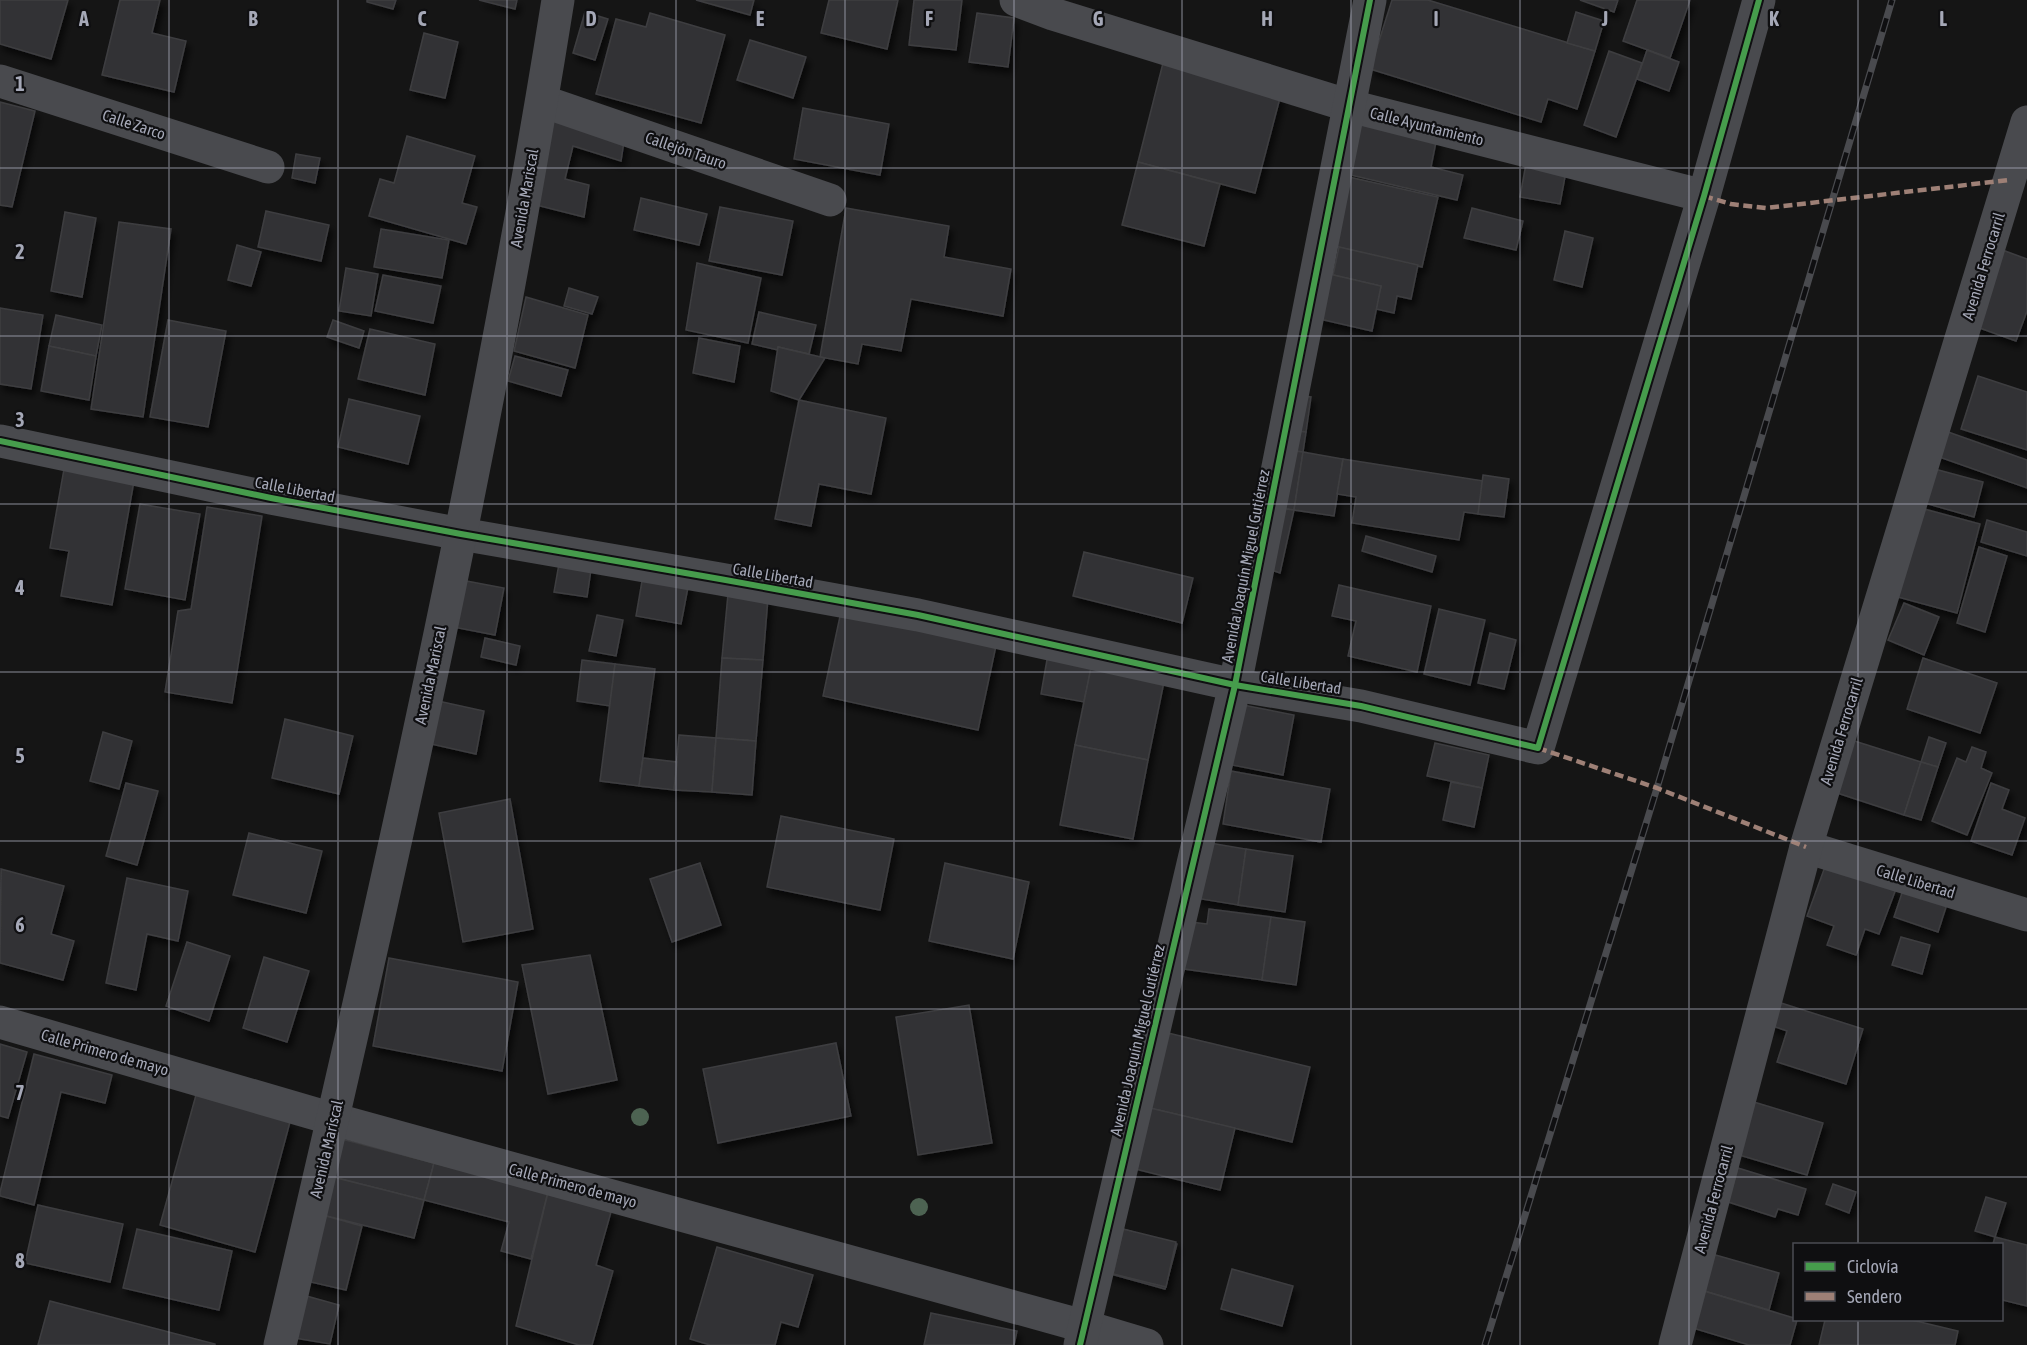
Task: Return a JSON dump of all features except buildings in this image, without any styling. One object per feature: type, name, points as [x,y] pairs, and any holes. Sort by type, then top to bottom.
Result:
[{"type":"street","name":"Avenida Mariscal","points":[[280,1345],[333,1119],[461,534],[542,101],[558,0]]},
{"type":"street","name":"Calle Ayuntamiento","points":[[1016,0],[1053,14],[1350,106],[1704,196]]},
{"type":"street","name":"Avenida Joaquín Miguel Gutiérrez","points":[[1082,1335],[1235,685],[1370,0]]},
{"type":"street","points":[[1704,196],[1759,0]]},
{"type":"street","name":"Calle Zarco","points":[[0,81],[268,167]]},
{"type":"street","name":"Callejón Tauro","points":[[542,101],[831,200]]},
{"type":"street","name":"Avenida Ferrocarril","points":[[1675,1345],[1806,847],[2018,183],[2027,122]]},
{"type":"street","name":"Calle Libertad","points":[[0,441],[271,498],[918,615],[1235,685],[1361,706],[1538,748],[1704,196]]},
{"type":"street","name":"Calle Libertad","points":[[1806,847],[2027,915]]},
{"type":"street","name":"Calle Primero de mayo","points":[[0,1022],[1082,1335],[1147,1345]]},
{"type":"railway","points":[[1485,1345],[1657,788],[1892,0]]},
{"type":"marked path","points":[[1704,196],[1731,204],[1766,208],[2009,180]]},
{"type":"marked path","points":[[1538,748],[1657,788],[1806,847]]},
{"type":"cycle path","points":[[1080,1345],[1235,685],[1370,0]]},
{"type":"cycle path","points":[[0,441],[271,498],[918,615],[1235,685],[1361,706],[1538,748],[1704,196],[1759,0]]}]
